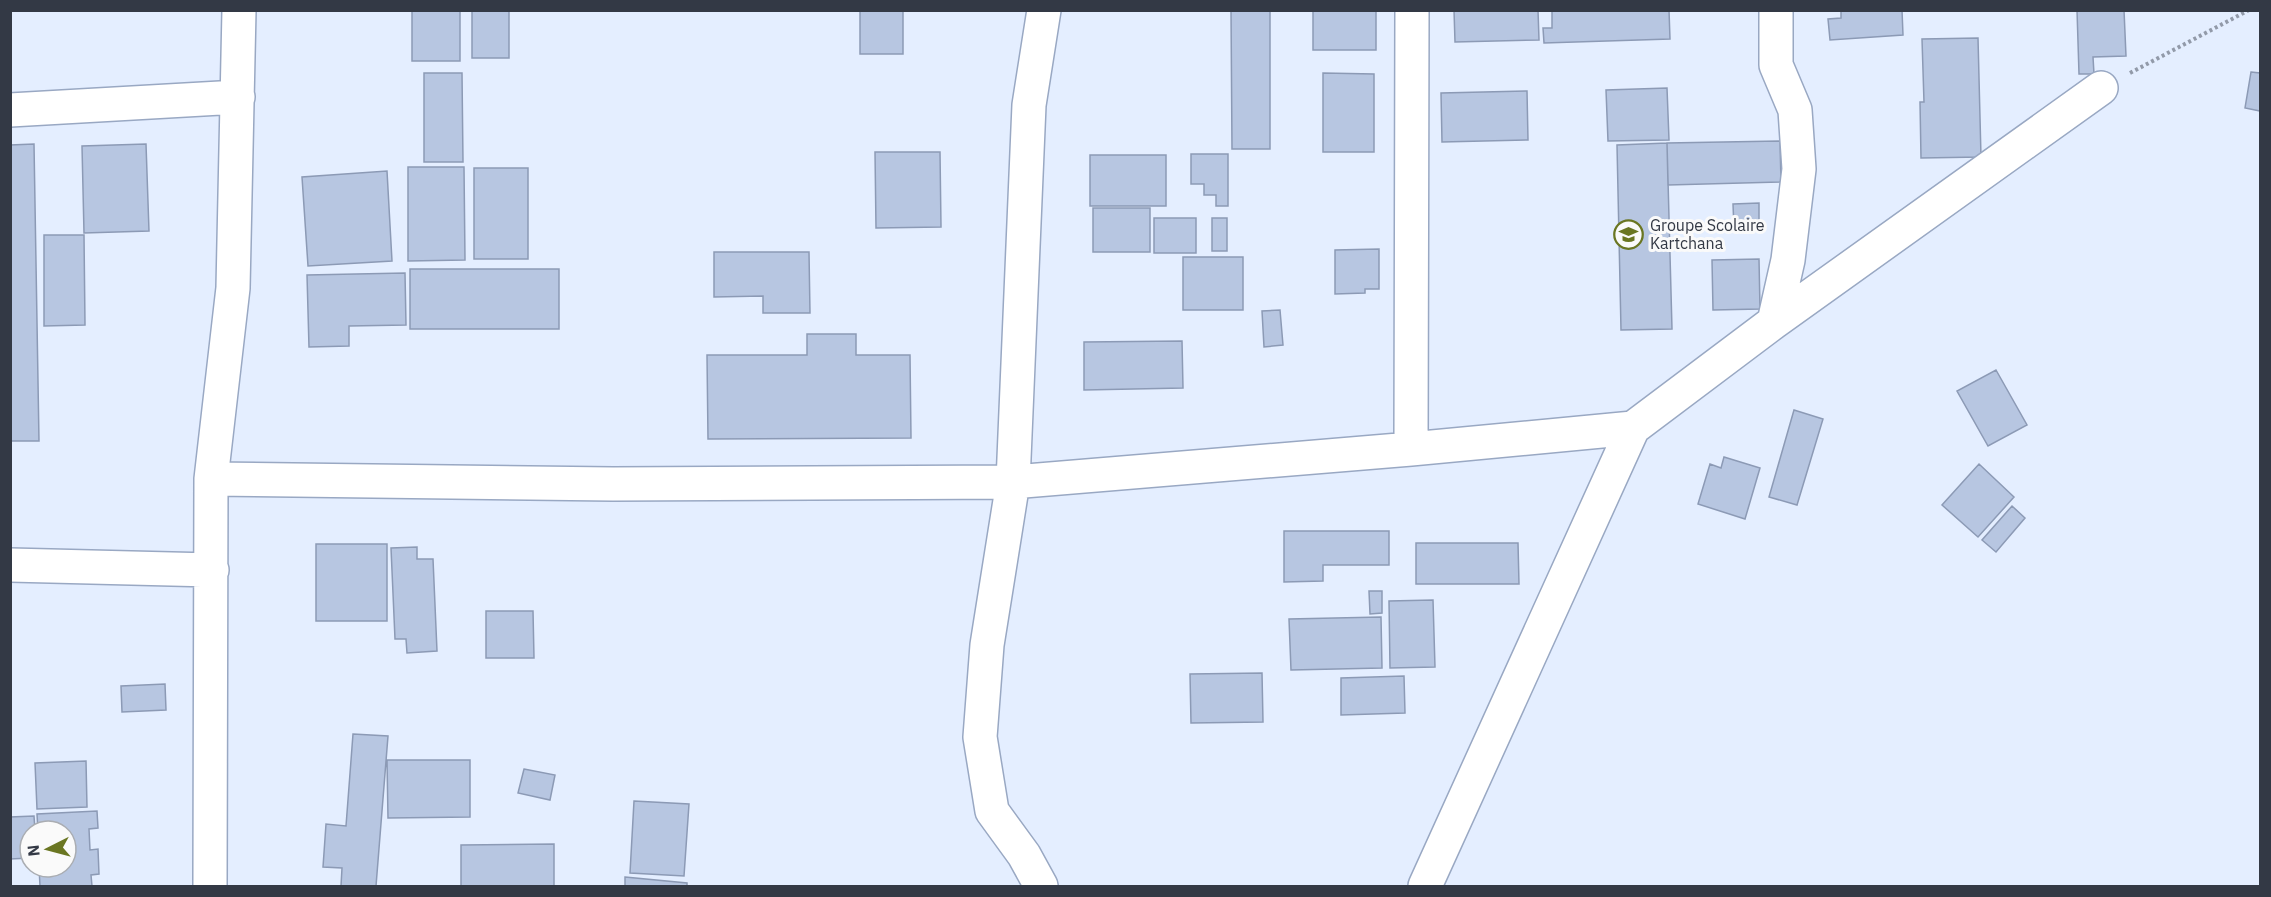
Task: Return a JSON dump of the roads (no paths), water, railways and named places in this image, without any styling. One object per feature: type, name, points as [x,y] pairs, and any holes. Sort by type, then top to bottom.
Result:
[{"type":"street","points":[[210,886],[211,479],[233,288],[239,10]]},
{"type":"street","points":[[1041,886],[1024,855],[992,811],[980,737],[987,645],[1013,482],[1029,105],[1044,10]]},
{"type":"street","points":[[1411,449],[1412,10]]},
{"type":"street","points":[[1774,322],[1788,260],[1799,169],[1795,110],[1776,65],[1776,10]]},
{"type":"street","points":[[1425,886],[1633,428],[1774,322],[2101,88]]},
{"type":"street","points":[[10,110],[238,97]]},
{"type":"street","points":[[211,479],[613,484],[1013,482],[1633,428]]},
{"type":"street","points":[[10,565],[212,570]]},
{"type":"place","name":"Groupe Scolaire Kartchana","points":[[1629,234]]}]
